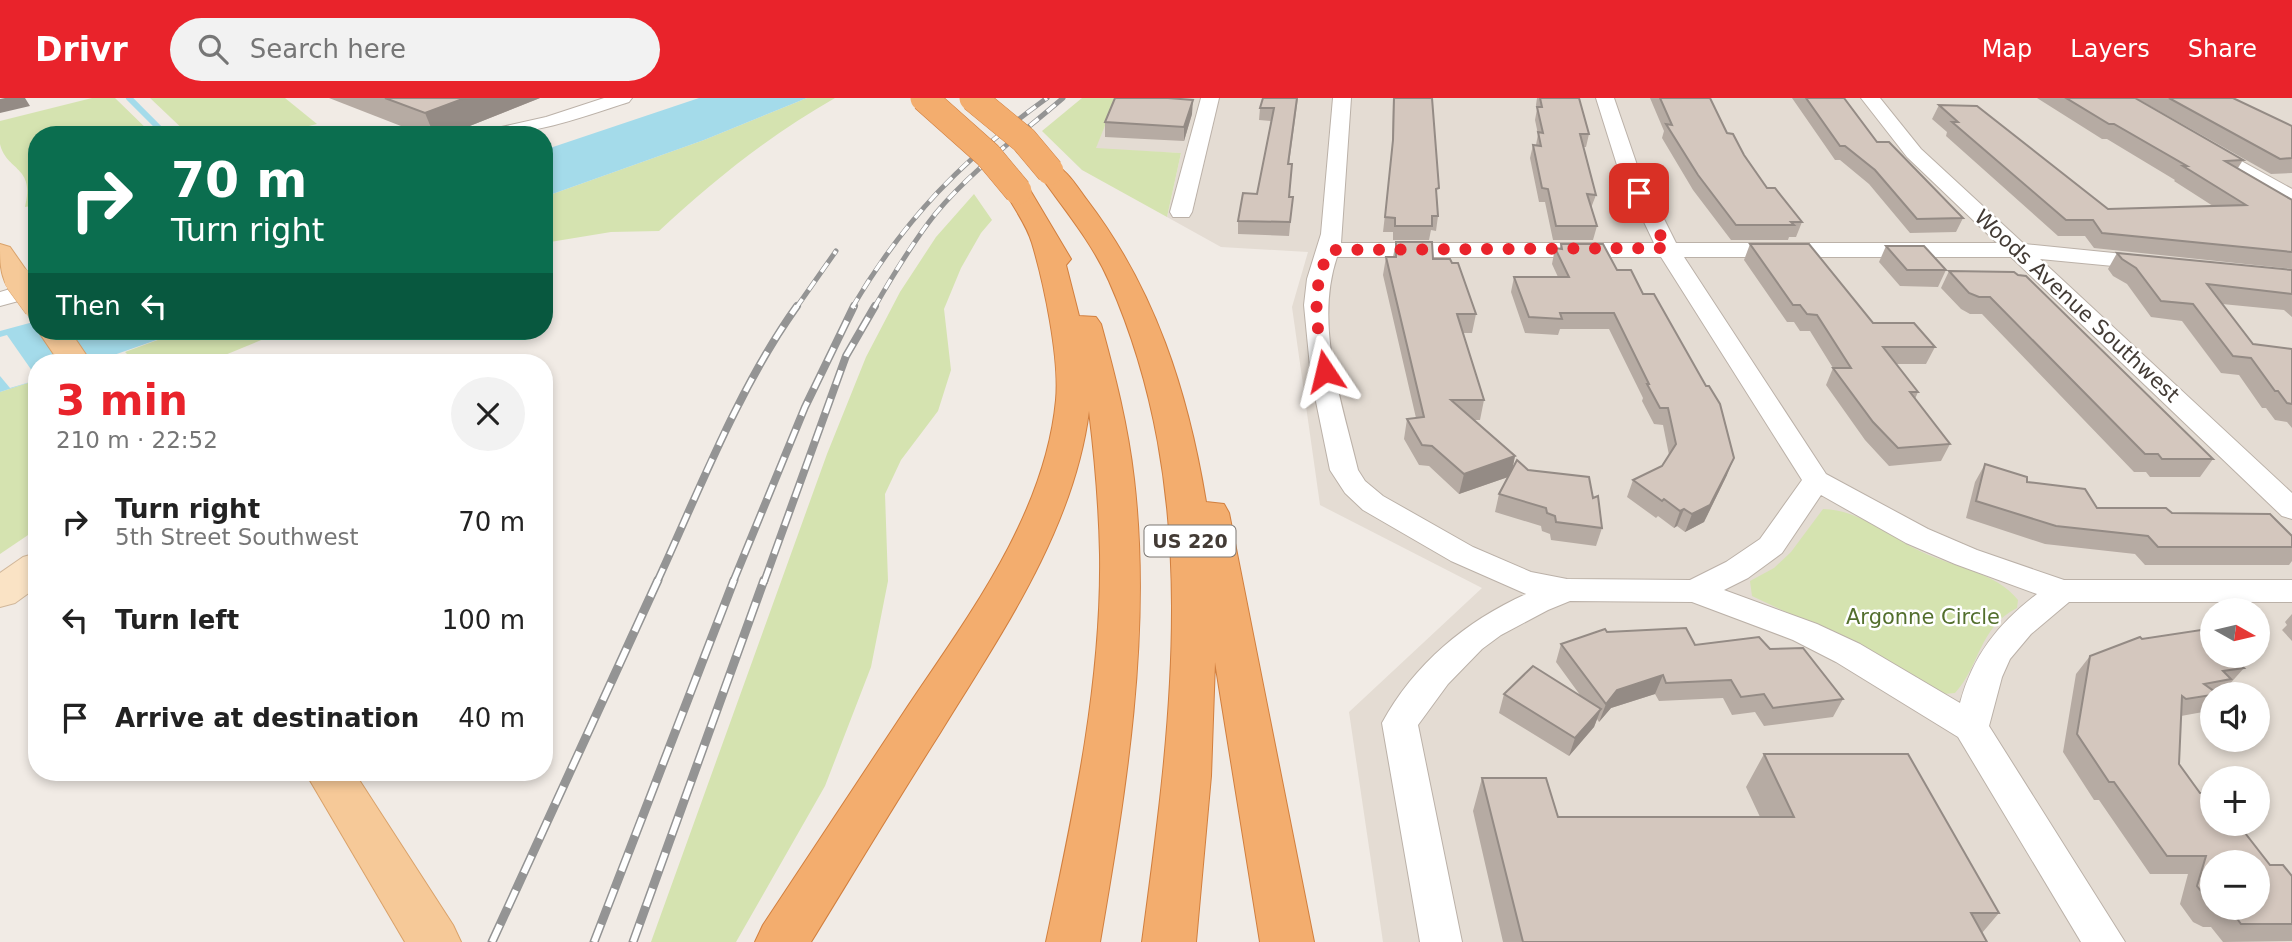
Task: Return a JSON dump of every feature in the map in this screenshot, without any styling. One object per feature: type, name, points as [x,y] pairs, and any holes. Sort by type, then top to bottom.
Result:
[{"type":"highway","name":"US 220","points":[[924,98],[988,155],[1078,206],[1124,280],[1161,375],[1175,430],[1193,580],[1190,743],[1169,942]]},
{"type":"highway","name":"US 220","points":[[974,98],[1024,141],[1045,237],[1083,320],[1098,369],[1108,413],[1119,506],[1121,587],[1118,665],[1102,797],[1073,942]]},
{"type":"highway","points":[[782,942],[968,651],[1019,565],[1048,498],[1068,437],[1073,401],[1073,361],[1045,237]]},
{"type":"highway","points":[[1161,375],[1190,439],[1207,496],[1287,942]]},
{"type":"main road","points":[[0,253],[18,289]]},
{"type":"main road","points":[[0,593],[28,573]]},
{"type":"main road","points":[[335,781],[434,942]]},
{"type":"street","points":[[530,126],[623,98]]},
{"type":"street","points":[[1181,212],[1210,98]]},
{"type":"street","points":[[1342,98],[1330,250],[1317,287],[1315,315],[1344,470],[1355,487],[1373,503],[1462,554],[1541,587],[1567,590],[1695,591],[1743,607],[1848,653],[1971,727],[2104,942]]},
{"type":"street","points":[[1605,98],[1627,165],[1667,248],[1816,480],[1917,536],[1966,557],[2062,591],[2292,591]]},
{"type":"street","name":"Woods Avenue Southwest","points":[[1870,98],[1914,153],[2292,509]]},
{"type":"street","points":[[2183,134],[2292,198]]},
{"type":"street","points":[[1330,250],[2017,250],[2183,266]]},
{"type":"street","points":[[1695,591],[1737,570],[1771,546],[1816,480]]},
{"type":"street","points":[[1441,942],[1400,723],[1429,681],[1463,644],[1492,622],[1567,590]]},
{"type":"street","points":[[1971,727],[1997,651],[2017,628],[2062,591]]},
{"type":"shaded area","points":[[1123,98],[2292,98],[2292,942],[1383,942],[1349,712],[1482,588],[1320,505],[1292,307],[1308,252],[1221,247],[1167,217],[1181,153],[1095,149],[1113,106]]},
{"type":"green space","points":[[92,98],[115,98],[144,126],[28,126],[28,206],[25,207],[27,184],[24,176],[3,153],[0,144],[0,121]]},
{"type":"green space","points":[[150,98],[285,98],[317,124],[309,126],[180,126]]},
{"type":"green space","points":[[807,98],[835,98],[743,159],[659,231],[611,232],[553,242],[553,194],[704,140]]},
{"type":"green space","points":[[1082,98],[1123,98],[1113,106],[1096,148],[1181,153],[1167,217],[1082,170],[1042,131]]},
{"type":"green space","points":[[974,194],[992,220],[981,233],[961,268],[944,309],[951,370],[938,411],[901,460],[885,494],[888,581],[871,667],[825,786],[736,942],[651,942],[827,454],[866,357],[900,292],[936,237]]},
{"type":"green space","points":[[158,340],[261,340],[227,354],[125,352]]},
{"type":"green space","points":[[28,383],[28,535],[0,554],[0,392]]},
{"type":"green space","name":"Argonne Circle","points":[[1823,509],[1850,514],[1922,552],[1986,576],[2018,600],[2017,608],[2004,616],[1987,636],[1970,671],[1955,693],[1944,694],[1929,689],[1807,622],[1752,596],[1750,581],[1774,568],[1791,552]]},
{"type":"water","points":[[699,98],[807,98],[704,140],[553,194],[553,147]]},
{"type":"water","points":[[28,323],[28,340],[156,340],[117,354],[28,354],[28,383],[0,392],[0,331]]},
{"type":"pier","points":[[7,335],[28,365],[28,383],[10,388],[0,376],[0,337]]},
{"type":"building","points":[[385,98],[465,98],[425,113]]},
{"type":"building","points":[[1115,98],[1193,100],[1184,127],[1105,122]]},
{"type":"building","points":[[1263,98],[1297,98],[1288,164],[1292,164],[1289,197],[1293,197],[1290,222],[1238,221],[1243,193],[1257,194],[1274,108],[1260,108]]},
{"type":"building","points":[[1394,98],[1432,98],[1439,188],[1436,189],[1438,216],[1432,216],[1432,226],[1395,226],[1395,218],[1385,217],[1393,140]]},
{"type":"building","points":[[1540,98],[1579,98],[1589,134],[1580,134],[1596,195],[1587,194],[1597,226],[1556,226],[1548,189],[1542,188],[1533,145],[1541,146],[1538,132],[1543,133],[1537,107],[1542,107]]},
{"type":"building","points":[[1660,98],[1710,98],[1727,133],[1733,134],[1767,188],[1775,188],[1802,222],[1791,222],[1794,225],[1736,225],[1698,175],[1666,124],[1672,125]]},
{"type":"building","points":[[1806,98],[1844,98],[1877,142],[1889,142],[1963,218],[1917,219],[1875,170],[1845,146],[1840,146]]},
{"type":"building","points":[[2066,98],[2135,98],[2243,160],[2225,161],[2292,200],[2292,252],[2102,233],[2093,220],[2066,220],[1952,122],[1958,122],[1939,105],[1977,106],[2108,209],[2246,205],[2183,166],[2187,166]]},
{"type":"building","points":[[2169,98],[2233,98],[2292,126],[2292,158],[2280,159]]},
{"type":"building","points":[[1396,242],[1432,242],[1433,259],[1450,259],[1452,263],[1458,263],[1476,314],[1457,314],[1484,400],[1451,400],[1515,456],[1464,474],[1432,446],[1422,445],[1407,419],[1424,417],[1386,257],[1396,257]]},
{"type":"building","points":[[1561,244],[1603,244],[1617,270],[1631,270],[1643,294],[1654,294],[1706,386],[1709,386],[1720,404],[1734,458],[1710,505],[1692,514],[1684,509],[1680,511],[1633,480],[1662,466],[1676,444],[1668,408],[1660,408],[1614,313],[1560,313],[1562,319],[1529,317],[1514,277],[1569,277],[1555,248],[1562,249]]},
{"type":"building","points":[[1750,244],[1809,244],[1873,323],[1914,323],[1935,347],[1883,347],[1918,392],[1910,392],[1950,444],[1898,448],[1873,422],[1833,368],[1851,368],[1817,315],[1807,314],[1800,305],[1793,305]]},
{"type":"building","points":[[1886,246],[1924,246],[1946,270],[1907,270]]},
{"type":"building","points":[[2117,253],[2292,270],[2292,294],[2207,284],[2253,344],[2292,349],[2292,404],[2287,403],[2278,391],[2275,391],[2251,358],[2233,356],[2193,304],[2161,301],[2136,268]]},
{"type":"building","points":[[1949,271],[2014,272],[2026,276],[2213,459],[2162,459],[2158,454],[2145,454],[1990,297],[1969,293]]},
{"type":"building","points":[[1517,460],[1528,470],[1589,477],[1593,498],[1598,496],[1602,528],[1556,522],[1555,516],[1547,513],[1546,508],[1499,494]]},
{"type":"building","points":[[1985,464],[2027,477],[2027,482],[2085,489],[2097,508],[2166,508],[2172,513],[2270,514],[2292,536],[2292,547],[2158,547],[2148,536],[2056,526],[1976,501]]},
{"type":"building","points":[[1686,628],[1695,645],[1759,637],[1770,649],[1803,648],[1843,699],[1773,708],[1764,694],[1741,697],[1731,680],[1666,683],[1663,675],[1617,690],[1606,704],[1561,644],[1605,629],[1607,632]]},
{"type":"building","points":[[2200,630],[2200,668],[2244,668],[2223,671],[2231,679],[2200,682],[2200,697],[2186,699],[2182,696],[2179,764],[2200,793],[2200,836],[2247,836],[2258,850],[2200,850],[2200,856],[2167,856],[2114,782],[2109,782],[2077,734],[2090,656],[2140,637],[2142,639]]},
{"type":"building","points":[[1533,666],[1601,709],[1575,738],[1504,694]]},
{"type":"building","points":[[1764,754],[1908,754],[1999,913],[1971,913],[1987,942],[1523,942],[1482,778],[1546,778],[1558,817],[1794,817]]},
{"type":"building","points":[[2270,865],[2283,865],[2292,876],[2292,924],[2241,924],[2238,920],[2270,920]]},
{"type":"waterway","points":[[129,98],[157,126]]},
{"type":"railway","points":[[852,308],[893,246],[938,192],[989,144],[1047,98]]},
{"type":"railway","points":[[874,308],[919,236],[950,197],[981,167],[1063,98]]},
{"type":"railway","points":[[796,308],[836,251]]},
{"type":"railway","points":[[657,582],[738,405],[776,337],[797,306]]},
{"type":"railway","points":[[733,582],[805,407],[854,306]]},
{"type":"railway","points":[[764,582],[846,356],[875,306]]},
{"type":"railway","points":[[492,942],[658,580]]},
{"type":"railway","points":[[594,942],[734,580]]},
{"type":"railway","points":[[633,942],[764,580]]},
{"type":"route","points":[[1325,371],[1315,315],[1317,287],[1323,262],[1330,250],[1667,248],[1639,193]]}]
